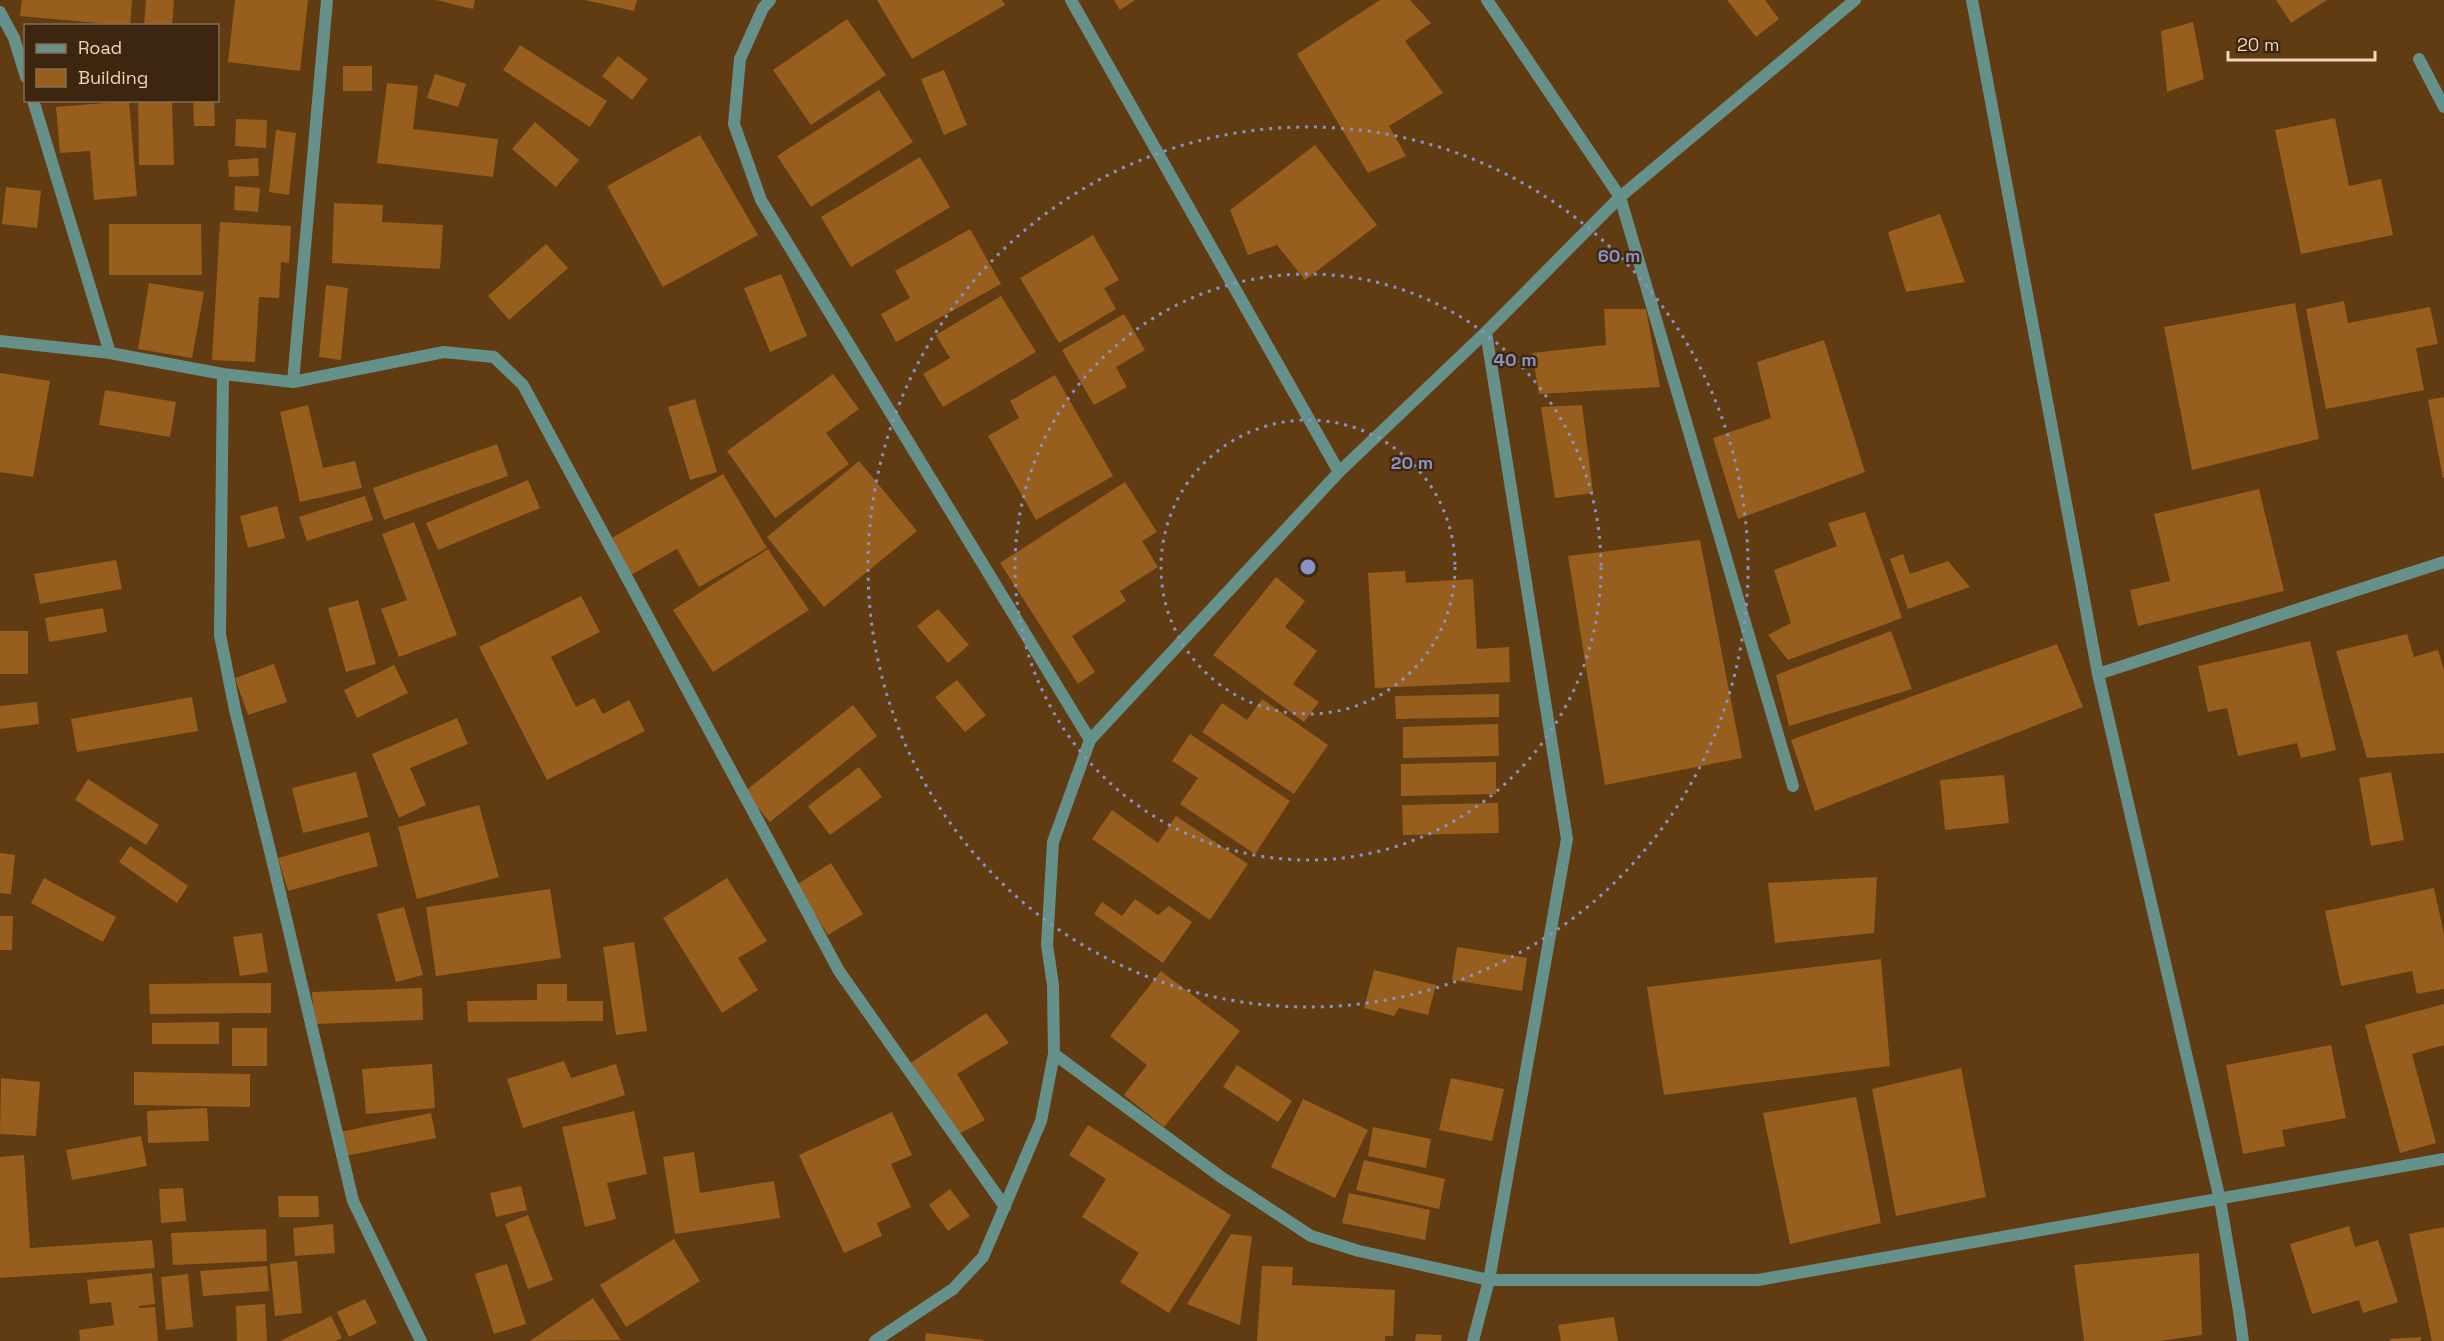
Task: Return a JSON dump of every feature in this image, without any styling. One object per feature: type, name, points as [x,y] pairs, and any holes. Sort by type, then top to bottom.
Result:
[{"type":"street","points":[[293,382],[327,0]]},
{"type":"street","points":[[770,0],[763,8],[740,59],[734,124],[761,200],[1090,740]]},
{"type":"street","points":[[1071,0],[1339,472]]},
{"type":"street","points":[[1487,0],[1620,197],[1792,786]]},
{"type":"street","points":[[875,1341],[953,1289],[983,1257],[1041,1120],[1054,1054],[1053,985],[1047,945],[1053,842],[1090,740],[1339,472],[1486,332],[1620,197],[1854,0]]},
{"type":"street","points":[[1972,0],[2098,674],[2220,1200],[2240,1311],[2242,1341]]},
{"type":"street","points":[[0,12],[14,38],[24,70]]},
{"type":"street","points":[[2419,59],[2444,107]]},
{"type":"street","points":[[34,102],[110,353]]},
{"type":"street","points":[[1473,1341],[1489,1280],[1567,839],[1486,332]]},
{"type":"street","points":[[0,341],[110,353],[222,374],[293,382],[444,352],[494,357],[524,385],[839,971],[1005,1207]]},
{"type":"street","points":[[222,374],[220,635],[235,710],[272,855],[353,1201],[421,1341]]},
{"type":"street","points":[[2098,674],[2444,562]]},
{"type":"street","points":[[1054,1054],[1221,1177],[1311,1236],[1359,1251],[1489,1280],[1758,1280],[2444,1159]]},
{"type":"building","points":[[22,0],[132,0],[130,24],[20,16]]},
{"type":"building","points":[[146,0],[174,0],[172,24],[144,24]]},
{"type":"building","points":[[235,0],[308,0],[300,71],[228,62]]},
{"type":"building","points":[[436,0],[475,0],[473,9]]},
{"type":"building","points":[[585,0],[637,0],[634,11]]},
{"type":"building","points":[[877,0],[1002,0],[1005,5],[912,59]]},
{"type":"building","points":[[1114,0],[1135,0],[1120,10]]},
{"type":"building","points":[[1380,0],[1410,0],[1431,23],[1405,41],[1443,93],[1389,126],[1406,156],[1368,173],[1297,54]]},
{"type":"building","points":[[1727,0],[1765,0],[1779,19],[1756,37]]},
{"type":"building","points":[[2276,0],[2327,0],[2291,23]]},
{"type":"building","points":[[847,19],[886,75],[811,125],[773,70]]},
{"type":"building","points":[[2193,22],[2204,79],[2167,92],[2161,31]]},
{"type":"building","points":[[520,45],[607,101],[590,127],[503,70]]},
{"type":"building","points":[[618,56],[648,79],[632,100],[602,76]]},
{"type":"building","points":[[343,66],[372,66],[372,91],[343,91]]},
{"type":"building","points":[[944,70],[967,125],[944,135],[921,79]]},
{"type":"building","points":[[435,74],[466,84],[458,107],[427,98]]},
{"type":"building","points":[[387,83],[418,86],[413,129],[498,139],[493,177],[377,163]]},
{"type":"building","points":[[879,90],[913,142],[811,207],[777,156]]},
{"type":"building","points":[[129,102],[137,196],[94,200],[90,151],[60,153],[56,107]]},
{"type":"building","points":[[138,102],[172,102],[174,165],[139,165]]},
{"type":"building","points":[[193,102],[214,102],[215,126],[194,126]]},
{"type":"building","points":[[2335,118],[2349,186],[2381,179],[2393,235],[2301,254],[2275,130]]},
{"type":"building","points":[[236,119],[267,120],[266,148],[235,146]]},
{"type":"building","points":[[535,122],[579,160],[556,187],[512,149]]},
{"type":"building","points":[[276,130],[296,133],[289,195],[269,192]]},
{"type":"building","points":[[700,135],[758,235],[663,287],[607,186]]},
{"type":"building","points":[[1315,145],[1377,225],[1305,280],[1277,245],[1248,255],[1230,210]]},
{"type":"building","points":[[920,157],[950,207],[851,267],[821,217]]},
{"type":"building","points":[[258,158],[259,176],[229,177],[228,160]]},
{"type":"building","points":[[235,186],[260,188],[258,212],[234,210]]},
{"type":"building","points":[[6,187],[41,191],[37,228],[2,224]]},
{"type":"building","points":[[334,203],[383,205],[382,222],[443,225],[440,269],[332,263]]},
{"type":"building","points":[[1940,214],[1965,282],[1906,292],[1888,232]]},
{"type":"building","points":[[220,222],[291,226],[289,263],[281,262],[279,298],[259,297],[255,362],[212,360]]},
{"type":"building","points":[[109,224],[201,224],[202,275],[109,275]]},
{"type":"building","points":[[970,229],[1001,284],[896,342],[881,314],[910,298],[895,271]]},
{"type":"building","points":[[1093,235],[1119,280],[1104,288],[1116,309],[1059,343],[1020,278]]},
{"type":"building","points":[[546,244],[568,268],[509,320],[488,296]]},
{"type":"building","points":[[781,274],[807,336],[770,352],[744,288]]},
{"type":"building","points":[[149,283],[204,292],[192,358],[138,349]]},
{"type":"building","points":[[326,285],[348,288],[341,360],[319,357]]},
{"type":"building","points":[[1001,296],[1036,352],[943,407],[923,374],[950,358],[936,335]]},
{"type":"building","points":[[2344,301],[2348,323],[2430,307],[2438,344],[2416,348],[2424,390],[2326,409],[2306,309]]},
{"type":"building","points":[[2295,303],[2319,439],[2192,470],[2164,327]]},
{"type":"building","points":[[1604,309],[1646,309],[1660,387],[1539,394],[1532,353],[1606,345]]},
{"type":"building","points":[[1124,314],[1145,350],[1116,367],[1127,387],[1094,405],[1062,350]]},
{"type":"building","points":[[1824,340],[1865,472],[1738,519],[1713,438],[1771,418],[1757,362]]},
{"type":"building","points":[[0,373],[50,381],[33,477],[0,472]]},
{"type":"building","points":[[833,374],[859,409],[826,433],[849,464],[775,518],[727,451]]},
{"type":"building","points":[[1055,375],[1113,476],[1036,520],[988,436],[1019,418],[1010,401]]},
{"type":"building","points":[[105,390],[176,402],[170,437],[99,425]]},
{"type":"building","points":[[2444,397],[2444,478],[2443,478],[2428,400]]},
{"type":"building","points":[[695,399],[717,472],[690,480],[668,407]]},
{"type":"building","points":[[308,405],[323,468],[355,461],[362,488],[300,502],[280,412]]},
{"type":"building","points":[[1582,405],[1593,493],[1555,498],[1541,407]]},
{"type":"building","points":[[497,444],[508,476],[384,520],[373,488]]},
{"type":"building","points":[[859,461],[917,531],[824,607],[767,537]]},
{"type":"building","points":[[723,474],[767,548],[699,587],[677,549],[631,575],[610,539]]},
{"type":"building","points":[[528,480],[540,508],[438,550],[426,523]]},
{"type":"building","points":[[1125,482],[1157,532],[1142,541],[1158,567],[1120,591],[1126,601],[1072,636],[1095,672],[1078,684],[1000,563]]},
{"type":"building","points":[[2259,489],[2284,591],[2138,626],[2130,590],[2170,581],[2154,514]]},
{"type":"building","points":[[365,496],[373,520],[307,541],[299,517]]},
{"type":"building","points":[[277,506],[285,538],[248,548],[240,516]]},
{"type":"building","points":[[1865,512],[1902,618],[1788,660],[1768,635],[1791,623],[1774,570],[1837,546],[1828,523]]},
{"type":"building","points":[[414,522],[457,635],[399,657],[381,609],[407,600],[382,534]]},
{"type":"building","points":[[1700,540],[1742,758],[1605,785],[1568,556]]},
{"type":"building","points":[[768,549],[809,610],[713,672],[673,610]]},
{"type":"building","points":[[1903,554],[1910,574],[1948,561],[1970,587],[1908,609],[1890,559]]},
{"type":"building","points":[[116,560],[122,589],[40,604],[34,574]]},
{"type":"building","points":[[1405,571],[1406,583],[1473,579],[1477,649],[1509,647],[1510,682],[1375,688],[1368,573]]},
{"type":"building","points":[[1276,577],[1305,601],[1285,627],[1317,651],[1293,684],[1319,702],[1304,722],[1213,655]]},
{"type":"building","points":[[581,596],[600,632],[551,657],[576,707],[594,698],[603,714],[629,700],[645,731],[547,780],[479,647]]},
{"type":"building","points":[[358,600],[376,664],[346,672],[328,608]]},
{"type":"building","points":[[103,608],[107,632],[49,642],[45,618]]},
{"type":"building","points":[[938,609],[969,645],[948,663],[917,626]]},
{"type":"building","points":[[0,631],[28,631],[28,674],[0,674]]},
{"type":"building","points":[[1891,631],[1912,689],[1789,726],[1776,675]]},
{"type":"building","points":[[2407,634],[2414,657],[2438,650],[2444,670],[2444,753],[2367,758],[2336,651]]},
{"type":"building","points":[[2310,641],[2336,750],[2301,758],[2297,743],[2238,756],[2227,708],[2208,712],[2198,666]]},
{"type":"building","points":[[2057,644],[2083,707],[1815,811],[1791,740]]},
{"type":"building","points":[[274,664],[287,702],[248,715],[235,678]]},
{"type":"building","points":[[394,665],[408,693],[357,718],[344,690]]},
{"type":"building","points":[[957,680],[986,715],[965,732],[935,697]]},
{"type":"building","points":[[1499,694],[1499,717],[1396,719],[1395,696]]},
{"type":"building","points":[[192,697],[198,731],[77,752],[71,719]]},
{"type":"building","points":[[1262,699],[1328,745],[1294,794],[1202,732],[1222,703],[1247,720]]},
{"type":"building","points":[[37,702],[39,724],[0,729],[0,706]]},
{"type":"building","points":[[853,705],[877,736],[770,822],[744,792]]},
{"type":"building","points":[[457,718],[468,744],[410,768],[426,805],[399,818],[372,754]]},
{"type":"building","points":[[1498,724],[1499,756],[1403,758],[1403,727]]},
{"type":"building","points":[[1190,734],[1290,801],[1255,854],[1180,804],[1198,778],[1172,761]]},
{"type":"building","points":[[1496,762],[1496,794],[1401,796],[1401,764]]},
{"type":"building","points":[[859,767],[882,797],[830,835],[808,806]]},
{"type":"building","points":[[356,772],[368,817],[303,833],[292,788]]},
{"type":"building","points":[[2391,772],[2404,840],[2371,846],[2359,778]]},
{"type":"building","points":[[2004,775],[2009,823],[1945,830],[1940,780]]},
{"type":"building","points":[[88,779],[159,825],[146,845],[75,800]]},
{"type":"building","points":[[1498,803],[1499,833],[1403,835],[1402,805]]},
{"type":"building","points":[[479,805],[499,877],[417,899],[398,827]]},
{"type":"building","points":[[1112,810],[1158,843],[1176,816],[1248,864],[1210,920],[1092,839]]},
{"type":"building","points":[[369,832],[378,866],[288,891],[278,858]]},
{"type":"building","points":[[130,846],[188,886],[177,903],[119,862]]},
{"type":"building","points":[[0,853],[15,855],[11,894],[0,893]]},
{"type":"building","points":[[831,863],[863,914],[828,935],[796,885]]},
{"type":"building","points":[[1877,877],[1874,933],[1775,943],[1768,883]]},
{"type":"building","points":[[44,878],[116,917],[103,942],[31,903]]},
{"type":"building","points":[[727,878],[767,941],[738,958],[758,990],[722,1013],[663,918]]},
{"type":"building","points":[[2434,888],[2444,934],[2444,989],[2417,994],[2412,971],[2341,986],[2325,911]]},
{"type":"building","points":[[550,889],[561,958],[436,976],[426,907]]},
{"type":"building","points":[[1135,899],[1158,915],[1169,906],[1192,922],[1163,963],[1094,914],[1102,902],[1122,916]]},
{"type":"building","points":[[404,907],[423,975],[396,982],[377,914]]},
{"type":"building","points":[[0,916],[13,916],[12,950],[0,950]]},
{"type":"building","points":[[262,933],[268,972],[240,976],[233,937]]},
{"type":"building","points":[[634,942],[647,1031],[616,1035],[603,947]]},
{"type":"building","points":[[1457,947],[1527,958],[1522,991],[1452,980]]},
{"type":"building","points":[[1881,959],[1890,1066],[1664,1095],[1647,987]]},
{"type":"building","points":[[1374,970],[1436,985],[1428,1015],[1399,1008],[1394,1016],[1364,1008]]},
{"type":"building","points":[[1161,971],[1240,1031],[1164,1127],[1124,1095],[1147,1065],[1110,1036]]},
{"type":"building","points":[[271,983],[271,1013],[150,1014],[149,984]]},
{"type":"building","points":[[537,984],[567,984],[567,1001],[603,1001],[603,1021],[468,1022],[467,1001],[537,1000]]},
{"type":"building","points":[[422,988],[423,1020],[314,1024],[312,992]]},
{"type":"building","points":[[2444,1004],[2444,1045],[2412,1054],[2436,1143],[2400,1153],[2365,1025]]},
{"type":"building","points":[[986,1013],[1009,1043],[957,1074],[985,1120],[957,1135],[909,1064]]},
{"type":"building","points":[[219,1022],[219,1044],[152,1044],[152,1023]]},
{"type":"building","points":[[232,1028],[267,1028],[267,1066],[232,1066]]},
{"type":"building","points":[[2331,1045],[2346,1118],[2282,1130],[2285,1146],[2243,1154],[2226,1065]]},
{"type":"building","points":[[564,1061],[571,1078],[616,1064],[625,1095],[523,1128],[507,1079]]},
{"type":"building","points":[[432,1064],[435,1108],[366,1114],[362,1069]]},
{"type":"building","points":[[1237,1065],[1292,1101],[1278,1122],[1223,1087]]},
{"type":"building","points":[[1961,1068],[1986,1197],[1896,1216],[1872,1089]]},
{"type":"building","points":[[134,1072],[250,1074],[250,1107],[134,1105]]},
{"type":"building","points":[[1,1078],[40,1082],[36,1136],[0,1134]]},
{"type":"building","points":[[1451,1078],[1504,1089],[1492,1141],[1439,1130]]},
{"type":"building","points":[[1856,1097],[1881,1223],[1790,1244],[1763,1113]]},
{"type":"building","points":[[1303,1099],[1368,1130],[1335,1198],[1271,1167]]},
{"type":"building","points":[[207,1108],[209,1141],[148,1143],[147,1111]]},
{"type":"building","points":[[634,1111],[647,1174],[607,1183],[616,1219],[585,1227],[562,1127]]},
{"type":"building","points":[[892,1112],[912,1155],[891,1164],[911,1207],[877,1223],[882,1236],[844,1253],[799,1155]]},
{"type":"building","points":[[431,1113],[436,1138],[345,1156],[340,1132]]},
{"type":"building","points":[[1088,1125],[1231,1215],[1169,1313],[1120,1282],[1139,1253],[1082,1217],[1106,1179],[1069,1155]]},
{"type":"building","points":[[1373,1127],[1431,1139],[1426,1168],[1368,1156]]},
{"type":"building","points":[[141,1136],[147,1166],[72,1180],[66,1150]]},
{"type":"building","points":[[694,1152],[700,1193],[774,1181],[780,1218],[675,1234],[663,1157]]},
{"type":"building","points":[[24,1155],[30,1248],[152,1240],[155,1268],[0,1278],[0,1157]]},
{"type":"building","points":[[1364,1160],[1445,1179],[1439,1209],[1356,1190]]},
{"type":"building","points":[[521,1186],[527,1210],[496,1217],[490,1193]]},
{"type":"building","points":[[183,1188],[186,1221],[161,1223],[159,1189]]},
{"type":"building","points":[[950,1189],[970,1216],[948,1231],[929,1205]]},
{"type":"building","points":[[1349,1193],[1430,1210],[1425,1240],[1342,1223]]},
{"type":"building","points":[[278,1196],[318,1196],[319,1217],[279,1217]]},
{"type":"building","points":[[528,1215],[553,1280],[528,1289],[505,1224]]},
{"type":"building","points":[[333,1224],[335,1253],[295,1256],[293,1228]]},
{"type":"building","points":[[2349,1226],[2355,1247],[2378,1240],[2398,1302],[2363,1313],[2359,1300],[2312,1314],[2290,1244]]},
{"type":"building","points":[[2444,1227],[2444,1341],[2432,1341],[2409,1234]]},
{"type":"building","points":[[266,1229],[267,1261],[173,1265],[171,1233]]},
{"type":"building","points":[[1231,1234],[1252,1236],[1240,1325],[1187,1304]]},
{"type":"building","points":[[674,1239],[700,1281],[626,1327],[600,1285]]},
{"type":"building","points":[[2199,1253],[2202,1335],[2160,1341],[2084,1341],[2074,1265]]},
{"type":"building","points":[[297,1261],[302,1313],[275,1316],[270,1264]]},
{"type":"building","points":[[507,1264],[526,1324],[494,1334],[475,1274]]},
{"type":"building","points":[[267,1266],[269,1291],[203,1296],[200,1271]]},
{"type":"building","points":[[1262,1266],[1293,1267],[1292,1285],[1395,1290],[1393,1336],[1385,1336],[1385,1341],[1257,1341]]},
{"type":"building","points":[[152,1273],[155,1304],[139,1306],[139,1308],[155,1307],[158,1341],[80,1341],[79,1330],[114,1325],[111,1302],[90,1304],[87,1280]]},
{"type":"building","points":[[188,1274],[193,1327],[166,1330],[161,1277]]},
{"type":"building","points":[[593,1298],[621,1340],[530,1341]]},
{"type":"building","points":[[365,1299],[377,1323],[349,1337],[337,1312]]},
{"type":"building","points":[[265,1304],[267,1341],[237,1341],[236,1306]]},
{"type":"building","points":[[331,1316],[342,1338],[336,1341],[280,1341]]},
{"type":"building","points":[[1614,1317],[1618,1341],[1561,1341],[1558,1325]]},
{"type":"building","points":[[926,1333],[983,1340],[983,1341],[925,1341]]},
{"type":"building","points":[[1416,1334],[1442,1335],[1441,1341],[1415,1341]]},
{"type":"building","points":[[2421,1337],[2421,1341],[2390,1341],[2390,1339]]}]
